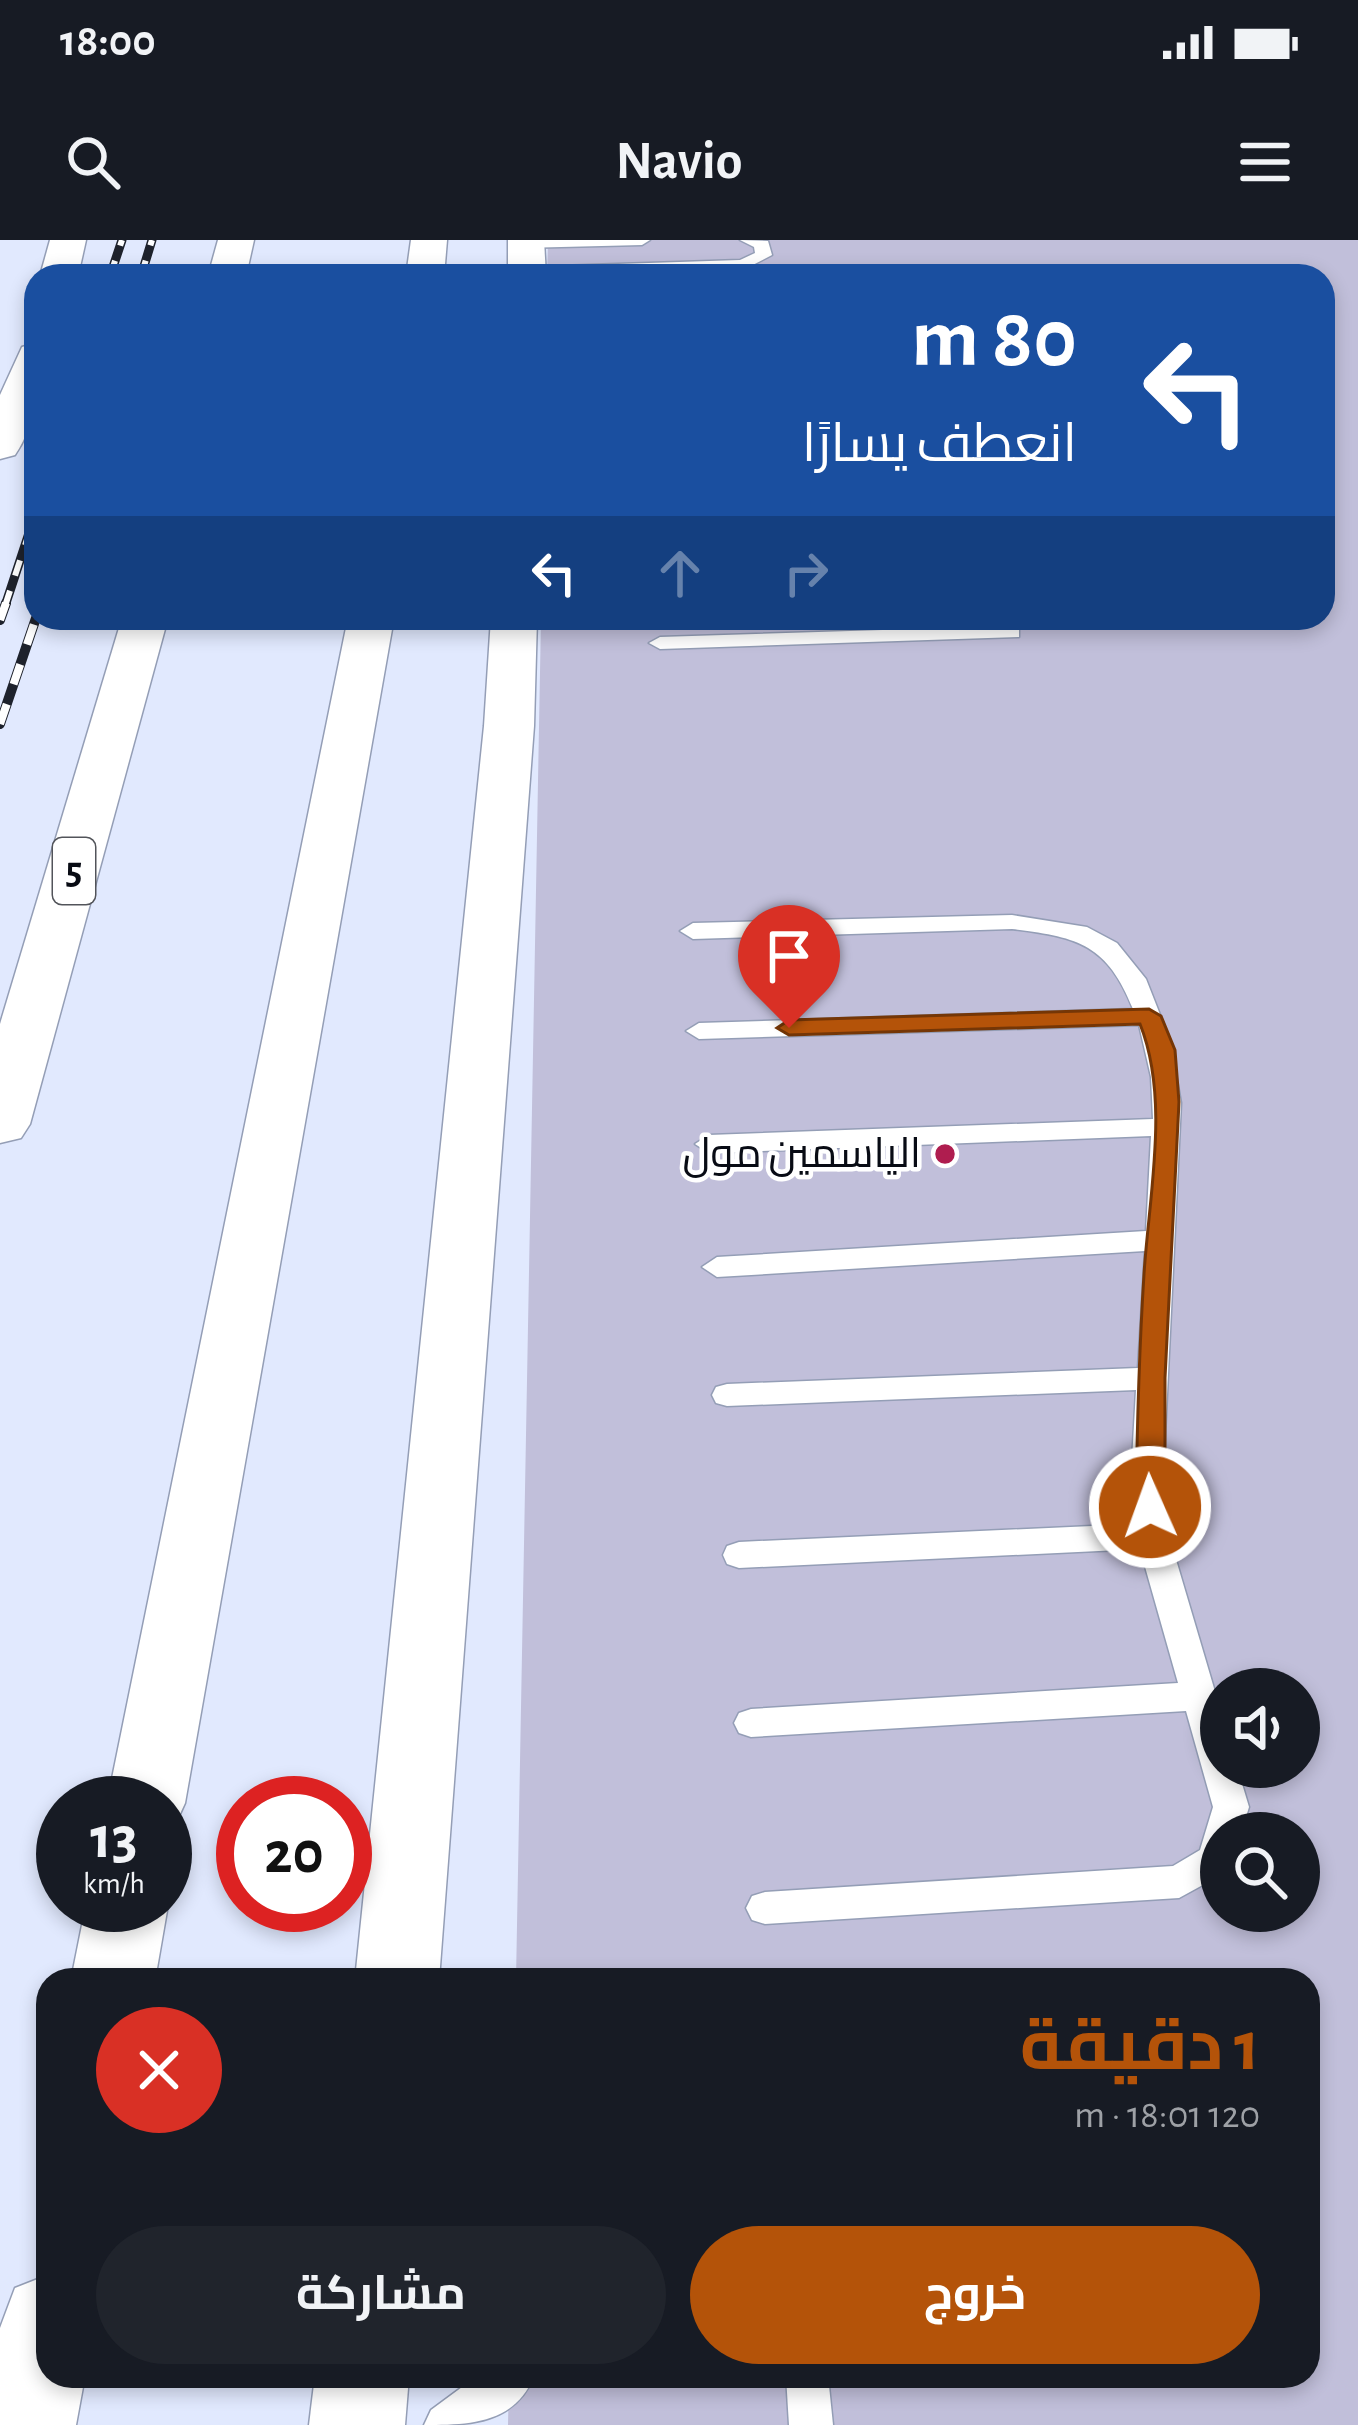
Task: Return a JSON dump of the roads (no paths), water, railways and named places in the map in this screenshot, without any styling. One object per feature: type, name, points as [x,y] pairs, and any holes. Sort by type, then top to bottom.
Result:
[{"type":"main road","points":[[0,446],[24,385]]},
{"type":"main road","name":"5","points":[[0,1124],[143,630]]},
{"type":"main road","points":[[151,1776],[369,630]]},
{"type":"main road","points":[[398,1968],[509,726],[513,630]]},
{"type":"main road","points":[[114,1968],[122,1932]]},
{"type":"main road","points":[[28,2425],[36,2383]]},
{"type":"main road","points":[[357,2425],[361,2388]]},
{"type":"lane","points":[[527,258],[642,240]]},
{"type":"lane","points":[[527,258],[756,262],[764,255],[762,244],[748,240]]},
{"type":"lane","points":[[660,643],[1011,632]]},
{"type":"lane","points":[[693,931],[1012,922],[1058,927],[1098,940],[1127,963],[1162,1050],[1166,1126],[1151,1378],[1148,1478],[1153,1536],[1229,1812]]},
{"type":"lane","points":[[700,1030],[1149,1016]]},
{"type":"lane","points":[[709,1144],[1166,1126]]},
{"type":"lane","points":[[717,1267],[1159,1240]]},
{"type":"lane","points":[[727,1395],[1151,1378]]},
{"type":"lane","points":[[739,1556],[1153,1536]]},
{"type":"lane","points":[[751,1724],[1199,1696]]},
{"type":"lane","points":[[765,1908],[1179,1882],[1200,1869]]},
{"type":"lane","points":[[446,2425],[497,2388]]},
{"type":"lane","points":[[808,2388],[812,2425]]},
{"type":"railway","points":[[114,264],[122,240]]},
{"type":"railway","points":[[145,264],[152,240]]},
{"type":"railway","points":[[6,603],[24,548]]},
{"type":"railway","points":[[0,620],[6,603]]},
{"type":"railway","points":[[0,724],[32,630]]},
{"type":"place","name":"الياسمين مول","points":[[945,1154]]}]
